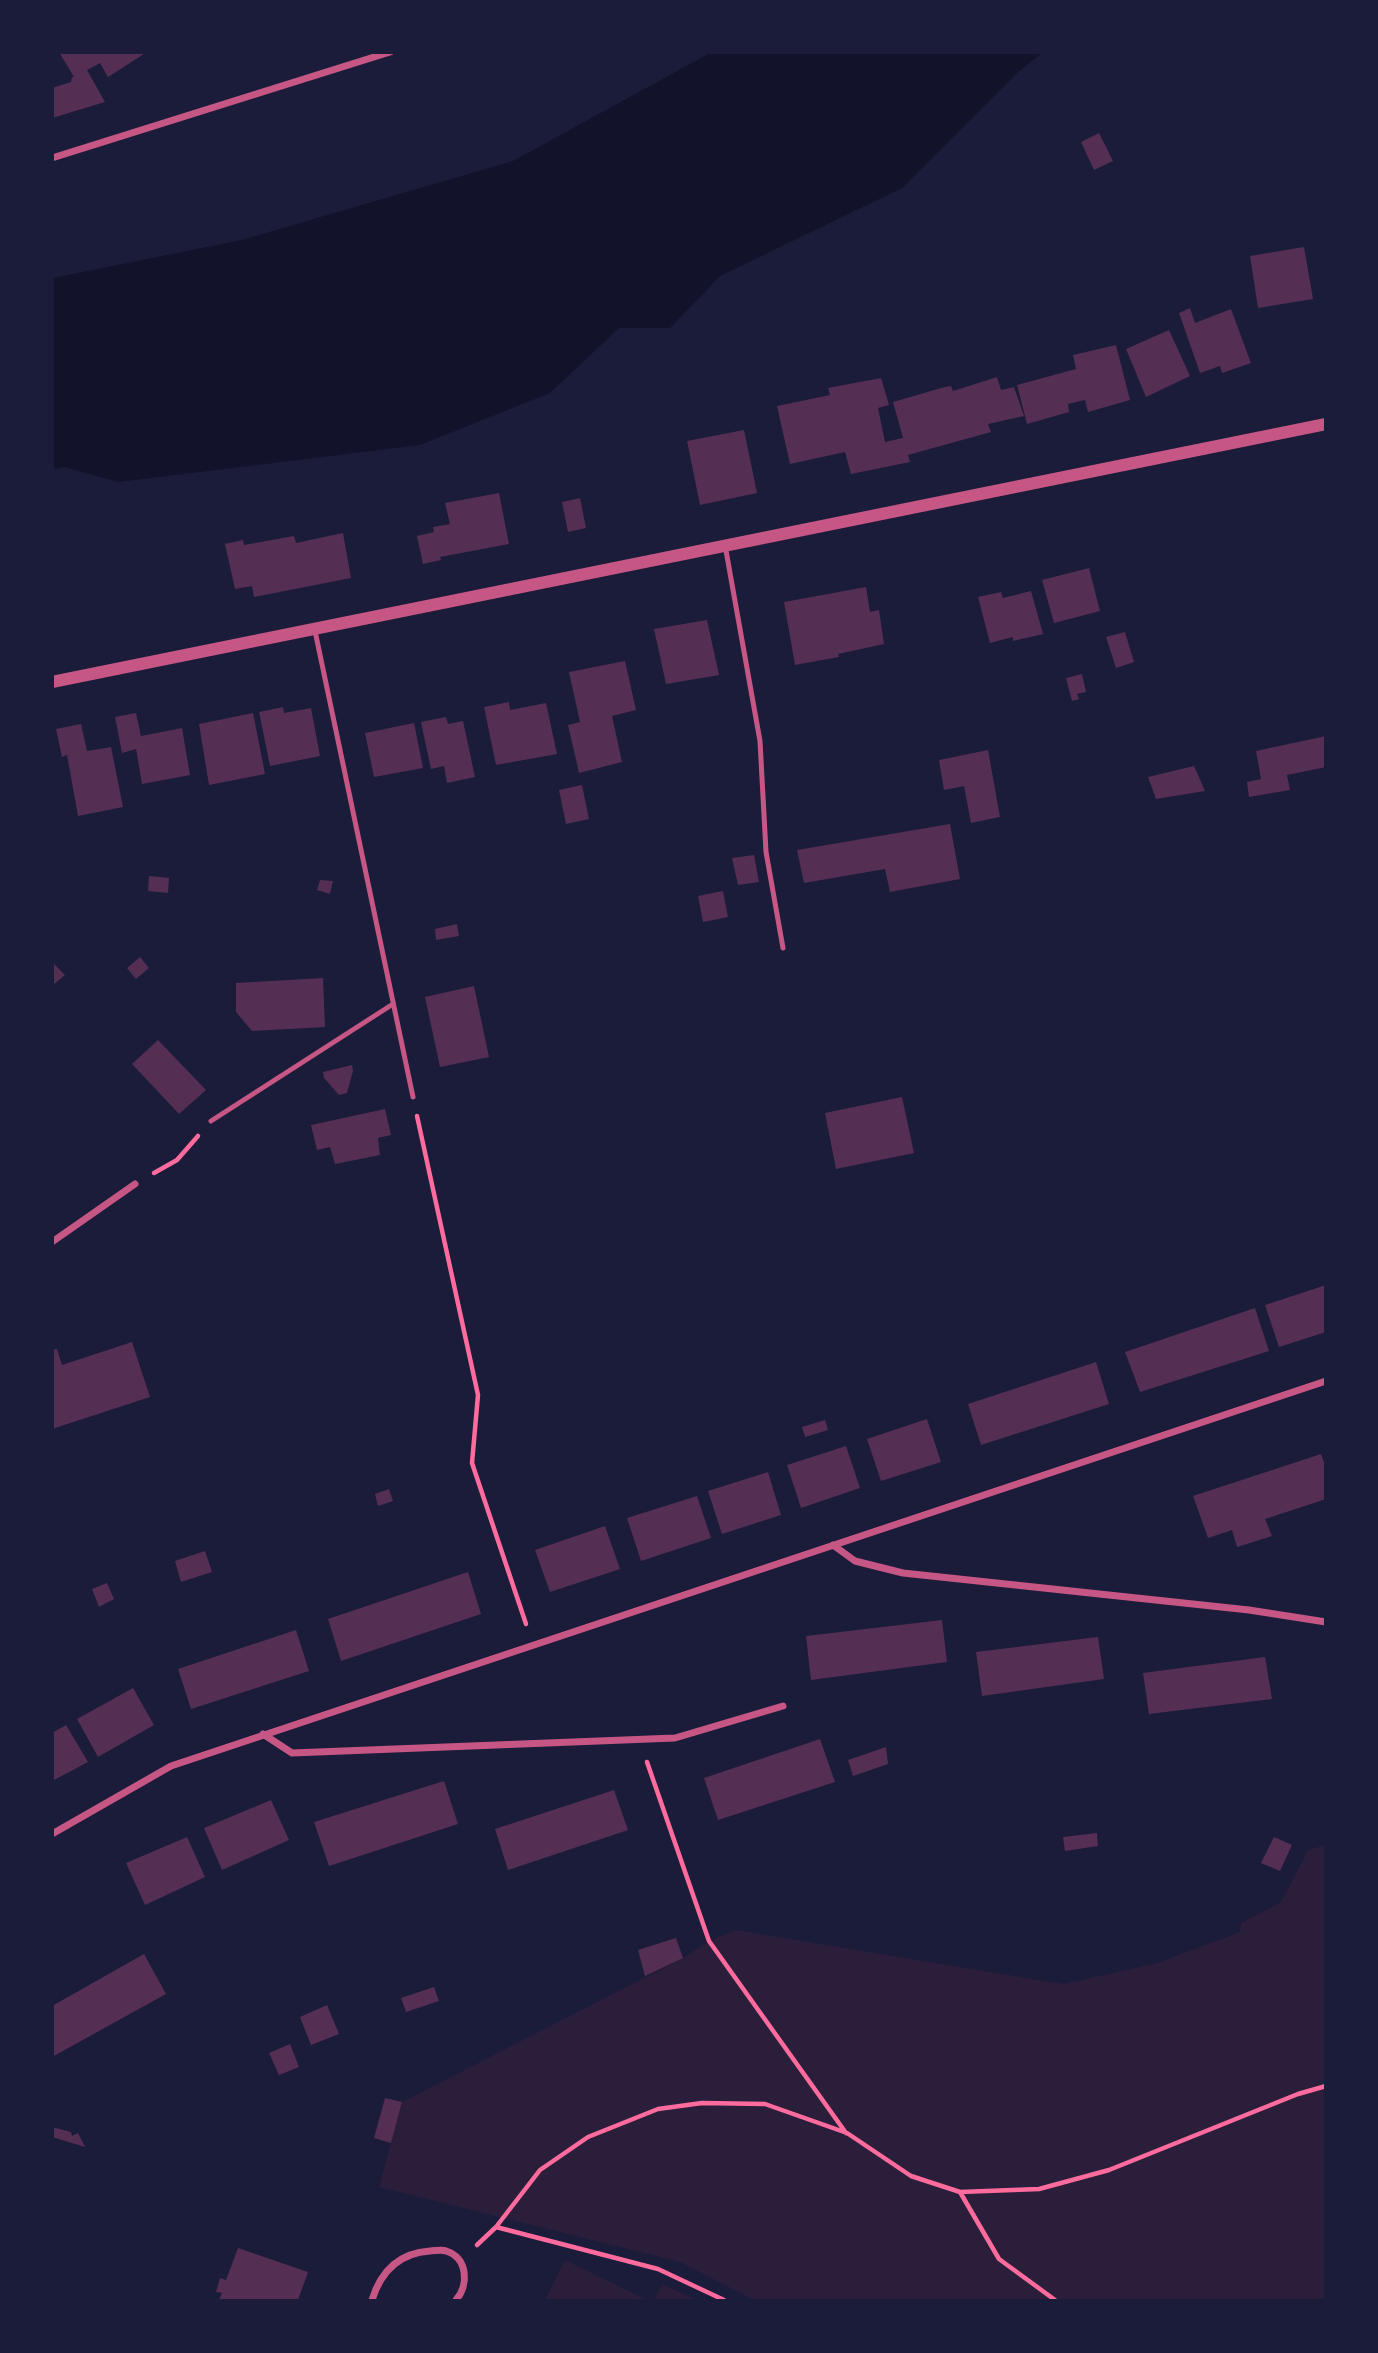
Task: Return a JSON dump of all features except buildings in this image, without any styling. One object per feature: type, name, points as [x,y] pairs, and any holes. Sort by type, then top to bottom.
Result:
[{"type":"street","points":[[52,158],[390,52]]},
{"type":"street","points":[[52,682],[1325,424]]},
{"type":"street","points":[[52,1242],[135,1184]]},
{"type":"street","points":[[52,1835],[172,1766],[1325,1381]]},
{"type":"street","points":[[834,1545],[855,1561],[904,1573],[1249,1610],[1325,1622]]},
{"type":"street","points":[[263,1734],[292,1753],[640,1740],[675,1738],[783,1706]]},
{"type":"street","points":[[372,2301],[376,2286],[397,2260],[420,2252],[445,2250],[461,2261],[465,2279],[456,2301]]},
{"type":"lane","points":[[725,545],[760,741],[766,852],[783,948]]},
{"type":"lane","points":[[314,628],[413,1097]]},
{"type":"lane","points":[[211,1121],[393,1004]]},
{"type":"path","points":[[413,1097],[478,1395],[472,1463],[533,1644]]},
{"type":"path","points":[[135,1184],[177,1160],[211,1121]]},
{"type":"path","points":[[640,1740],[709,1941],[847,2133]]},
{"type":"path","points":[[461,2261],[496,2227],[540,2171],[588,2137],[658,2109],[702,2103],[765,2104],[847,2133],[911,2176],[960,2192],[1039,2189],[1109,2170],[1298,2094],[1325,2086]]},
{"type":"path","points":[[960,2192],[999,2259],[1055,2301]]},
{"type":"path","points":[[496,2227],[658,2269],[724,2301]]},
{"type":"shaded area","points":[[712,52],[1042,53],[1018,72],[902,188],[720,276],[670,328],[619,328],[550,393],[420,445],[118,482],[64,467],[53,469],[53,278],[242,240],[513,161]]},
{"type":"shaded area","points":[[1325,1845],[1325,2300],[754,2300],[680,2262],[379,2187],[402,2102],[683,1958],[709,1941],[735,1930],[1064,1984],[1157,1963],[1240,1932],[1241,1923],[1281,1902],[1308,1850]]},
{"type":"shaded area","points":[[565,2260],[647,2300],[545,2300]]},
{"type":"shaded area","points":[[662,2284],[697,2300],[654,2300]]}]
